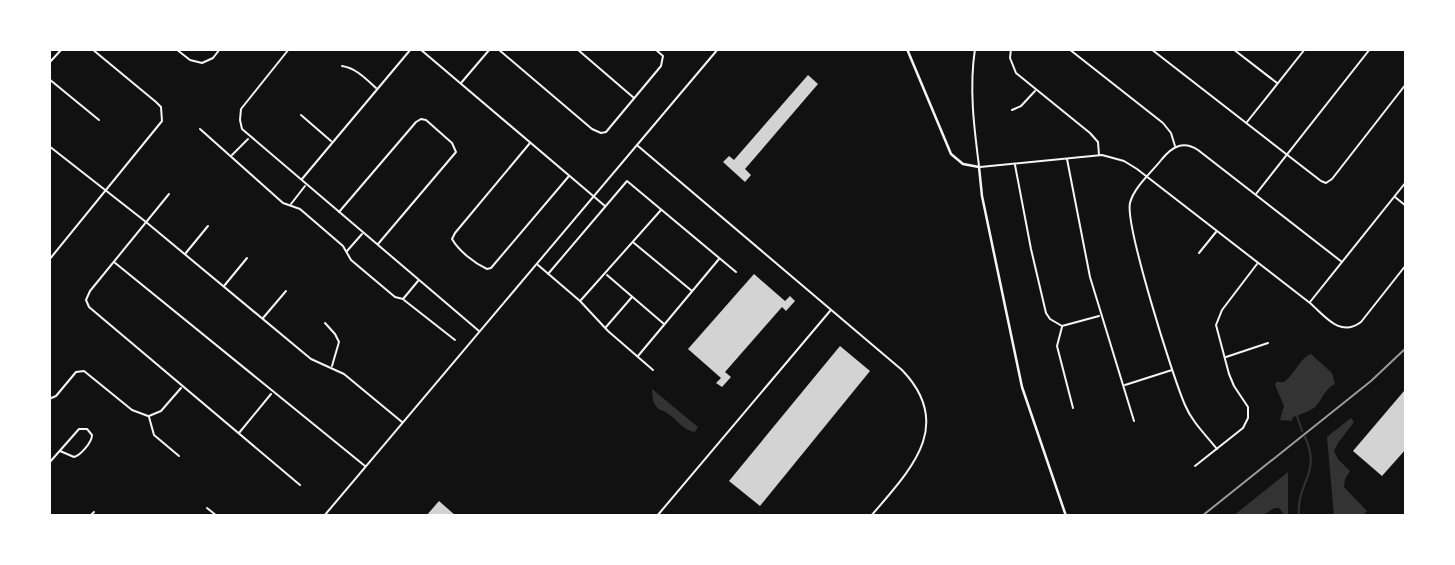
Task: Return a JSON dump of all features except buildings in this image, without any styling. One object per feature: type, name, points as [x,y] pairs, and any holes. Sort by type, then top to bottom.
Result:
[{"type":"main road","points":[[907,49],[951,154],[963,164],[979,167],[982,195],[1022,387],[1066,516]]},
{"type":"street","points":[[49,64],[62,49]]},
{"type":"street","points":[[49,260],[159,126],[162,113],[156,102],[92,49]]},
{"type":"street","points":[[176,49],[190,60],[202,63],[213,58],[220,49]]},
{"type":"street","points":[[289,49],[241,109],[240,124],[250,138],[478,331]]},
{"type":"street","points":[[300,181],[411,49]]},
{"type":"street","points":[[419,49],[605,206]]},
{"type":"street","points":[[461,84],[490,49]]},
{"type":"street","points":[[498,49],[601,134],[606,132],[663,63],[655,49]]},
{"type":"street","points":[[577,49],[634,98]]},
{"type":"street","points":[[324,516],[718,49]]},
{"type":"street","points":[[975,49],[972,75],[973,108],[979,167],[1099,155],[1124,161],[1310,303],[1337,327],[1352,328],[1364,319],[1406,265]]},
{"type":"street","points":[[1011,49],[1012,67],[1035,90],[1090,133],[1098,142],[1099,155]]},
{"type":"street","points":[[1069,49],[1163,123],[1171,133],[1175,146]]},
{"type":"street","points":[[1151,49],[1326,183],[1332,179],[1406,84]]},
{"type":"street","points":[[1233,49],[1278,83]]},
{"type":"street","points":[[1247,123],[1306,49]]},
{"type":"street","points":[[1255,194],[1370,49]]},
{"type":"street","points":[[342,66],[357,71],[377,89]]},
{"type":"street","points":[[49,79],[99,120]]},
{"type":"street","points":[[1012,110],[1021,106],[1035,90]]},
{"type":"street","points":[[301,115],[332,141]]},
{"type":"street","points":[[338,213],[416,122],[421,119],[426,121],[452,143],[456,152],[377,246]]},
{"type":"street","points":[[200,129],[283,203],[290,204],[306,215],[343,246],[351,260],[394,297],[403,299],[455,340]]},
{"type":"street","points":[[232,156],[250,138]]},
{"type":"street","points":[[530,142],[453,236],[455,244],[487,269],[494,265],[569,176]]},
{"type":"street","points":[[1217,449],[1185,406],[1172,370],[1141,264],[1129,209],[1135,193],[1175,146],[1181,144],[1194,147],[1342,262]]},
{"type":"street","points":[[49,146],[146,222],[311,359],[344,374],[402,422]]},
{"type":"street","points":[[637,146],[887,358],[907,376],[918,391],[926,426],[923,443],[914,465],[871,516]]},
{"type":"street","points":[[1067,158],[1090,277],[1134,421]]},
{"type":"street","points":[[1015,164],[1044,307],[1050,319],[1062,326],[1100,315]]},
{"type":"street","points":[[548,274],[626,181],[736,272]]},
{"type":"street","points":[[1310,303],[1406,182]]},
{"type":"street","points":[[290,204],[305,185]]},
{"type":"street","points":[[169,194],[90,290],[86,300],[95,312],[300,485]]},
{"type":"street","points":[[1395,197],[1406,206]]},
{"type":"street","points":[[580,302],[662,209]]},
{"type":"street","points":[[184,255],[208,226]]},
{"type":"street","points":[[1199,253],[1216,231]]},
{"type":"street","points":[[346,251],[363,234]]},
{"type":"street","points":[[634,242],[692,291]]},
{"type":"street","points":[[223,287],[247,258]]},
{"type":"street","points":[[638,356],[719,258]]},
{"type":"street","points":[[114,262],[366,467]]},
{"type":"street","points":[[537,264],[653,370]]},
{"type":"street","points":[[1195,466],[1243,428],[1249,411],[1234,386],[1216,330],[1217,319],[1258,264]]},
{"type":"street","points":[[606,274],[665,324]]},
{"type":"street","points":[[403,299],[419,281]]},
{"type":"street","points":[[262,319],[286,291]]},
{"type":"street","points":[[605,328],[633,297]]},
{"type":"street","points":[[657,516],[831,311]]},
{"type":"street","points":[[325,323],[339,342],[332,367]]},
{"type":"street","points":[[1062,326],[1057,343],[1073,408]]},
{"type":"street","points":[[1224,357],[1268,343]]},
{"type":"street","points":[[1124,385],[1172,370]]},
{"type":"street","points":[[49,399],[56,396],[76,372],[83,371],[136,412],[148,416],[161,411],[182,386]]},
{"type":"street","points":[[239,433],[272,393]]},
{"type":"street","points":[[148,416],[154,435],[179,456]]},
{"type":"street","points":[[49,463],[79,429],[85,428],[92,435],[92,439],[78,456],[60,451]]},
{"type":"street","points":[[207,508],[217,516]]},
{"type":"street","points":[[90,516],[94,512]]},
{"type":"shaded area","points":[[1311,354],[1332,373],[1335,384],[1313,409],[1293,417],[1292,421],[1280,420],[1284,406],[1276,382],[1284,382]]},
{"type":"shaded area","points":[[652,389],[698,427],[695,432],[658,409],[653,401]]},
{"type":"shaded area","points":[[1351,418],[1354,422],[1334,451],[1350,471],[1344,487],[1367,511],[1362,516],[1334,516],[1327,437]]},
{"type":"shaded area","points":[[1288,472],[1288,516],[1275,508],[1261,516],[1233,516]]},
{"type":"waterway","points":[[1297,416],[1302,431]]},
{"type":"waterway","points":[[1299,516],[1299,504],[1311,460],[1305,437]]},
{"type":"railway","points":[[1202,516],[1371,381],[1406,348]]}]
